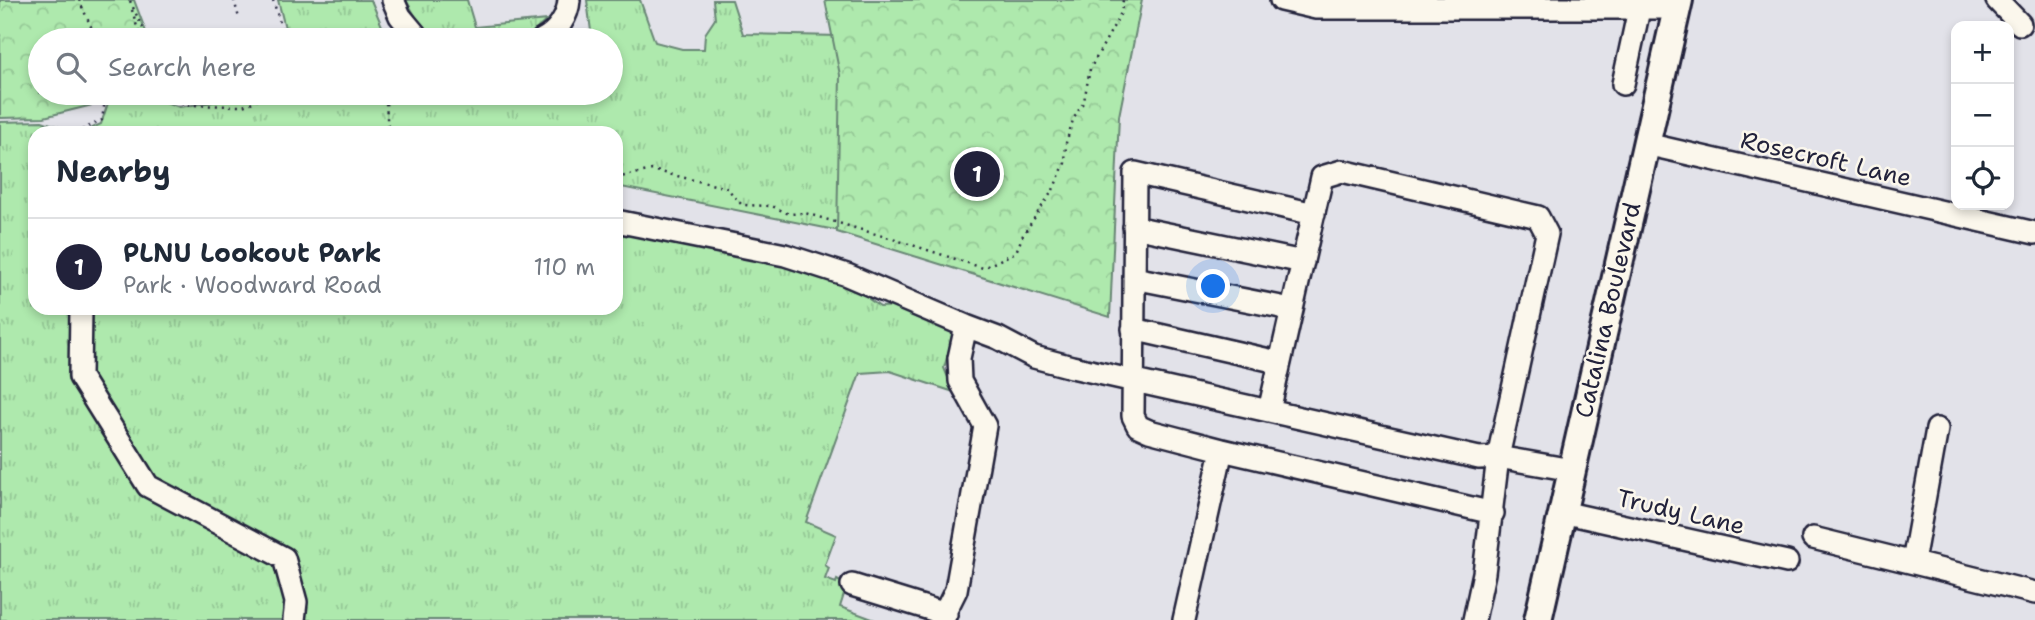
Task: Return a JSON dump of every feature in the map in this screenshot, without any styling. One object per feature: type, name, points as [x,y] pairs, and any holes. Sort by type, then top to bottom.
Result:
[{"type":"main road","name":"Catalina Boulevard","points":[[1538,620],[1678,4]]},
{"type":"street","points":[[393,0],[400,16],[410,28]]},
{"type":"street","points":[[556,28],[563,21],[569,0]]},
{"type":"street","points":[[1281,0],[1316,8],[1371,4],[1678,4]]},
{"type":"street","points":[[1997,0],[2020,24]]},
{"type":"street","points":[[1623,84],[1640,4]]},
{"type":"street","name":"Rosecroft Lane","points":[[1646,144],[2035,233]]},
{"type":"street","points":[[1269,411],[1322,177],[1342,171],[1538,217],[1547,234],[1498,457],[1493,513],[1474,620]]},
{"type":"street","points":[[1314,214],[1135,173],[1133,416],[1138,426],[1222,450],[1493,513]]},
{"type":"street","points":[[623,222],[785,256],[847,275],[998,338],[1034,357],[1072,367],[1479,458],[1498,457],[1572,470]]},
{"type":"street","points":[[1134,227],[1303,262]]},
{"type":"street","points":[[1134,278],[1292,309]]},
{"type":"street","points":[[81,315],[80,377],[149,486],[284,558],[296,602],[294,620]]},
{"type":"street","points":[[852,585],[944,617],[956,590],[985,426],[960,381],[958,358],[966,326]]},
{"type":"street","points":[[1133,328],[1278,362]]},
{"type":"street","points":[[1913,562],[1937,429]]},
{"type":"street","points":[[1184,620],[1222,450]]},
{"type":"street","name":"Trudy Lane","points":[[1562,512],[1787,562]]},
{"type":"street","points":[[1813,538],[2035,593]]},
{"type":"path","points":[[79,0],[92,28]]},
{"type":"path","points":[[234,0],[239,18]]},
{"type":"path","points":[[273,0],[281,28]]},
{"type":"path","points":[[623,176],[652,170],[689,178],[727,188],[742,205],[772,206],[789,214],[805,213],[983,268],[1016,252],[1023,235],[1053,190],[1065,163],[1066,143],[1073,120],[1084,101],[1090,69],[1121,13],[1123,0]]},
{"type":"path","points":[[129,1],[137,28]]},
{"type":"path","points":[[129,1],[142,28]]},
{"type":"path","points":[[90,126],[102,120],[104,105]]},
{"type":"path","points":[[185,105],[245,105]]},
{"type":"path","points":[[386,105],[388,126]]},
{"type":"green space","points":[[0,0],[134,0],[144,28],[28,28],[28,105],[92,105],[44,117],[0,118]]},
{"type":"green space","points":[[278,0],[371,0],[383,28],[285,28]]},
{"type":"green space","points":[[406,0],[467,0],[475,27],[547,20],[538,28],[425,28]]},
{"type":"green space","points":[[587,0],[640,0],[655,42],[682,49],[704,49],[705,34],[715,19],[713,0],[732,0],[743,34],[841,36],[840,231],[623,187],[623,126],[97,126],[101,124],[107,105],[623,105],[623,28],[591,28]]},
{"type":"green space","points":[[825,0],[1142,0],[1119,116],[1110,317],[837,232],[840,75]]},
{"type":"green space","points":[[42,121],[56,126],[28,126],[28,315],[75,315],[72,346],[130,475],[278,561],[289,620],[0,620],[0,122]]},
{"type":"green space","points":[[623,228],[814,267],[870,289],[869,299],[880,307],[901,306],[953,329],[944,368],[954,392],[890,371],[860,373],[806,522],[836,535],[825,565],[829,568],[825,579],[836,583],[837,580],[847,585],[840,607],[875,620],[304,620],[299,571],[288,552],[267,535],[175,496],[149,472],[86,367],[85,315],[623,315]]},
{"type":"place","name":"PLNU Lookout Park","points":[[977,174]]}]
